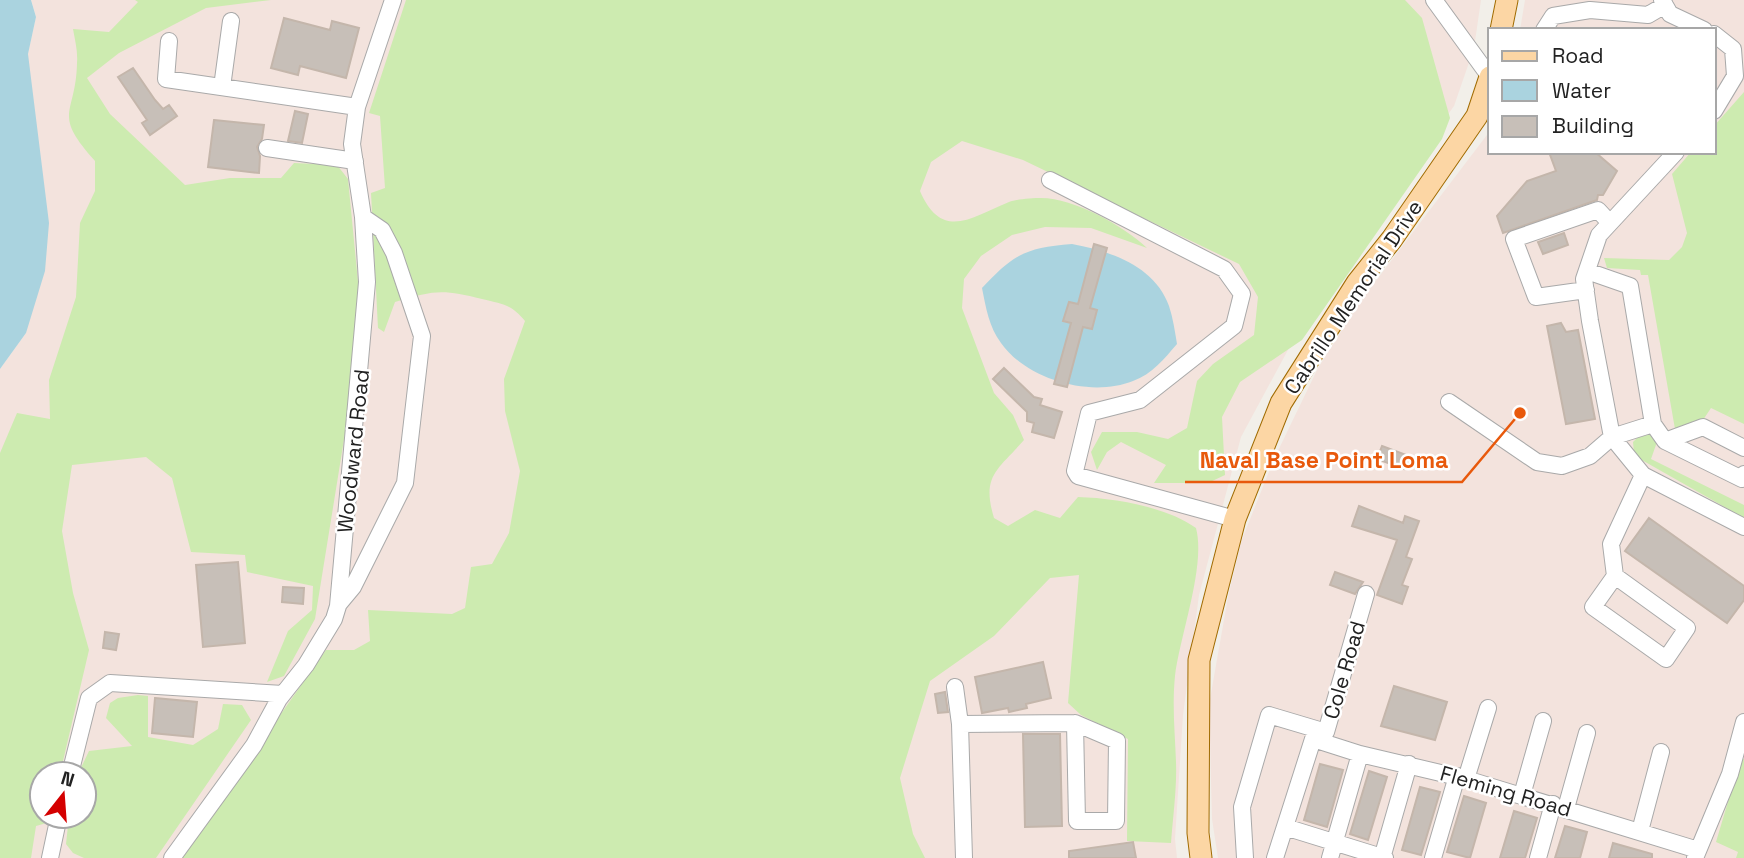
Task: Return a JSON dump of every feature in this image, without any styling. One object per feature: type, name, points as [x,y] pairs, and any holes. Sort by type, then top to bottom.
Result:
[{"type":"main road","points":[[1500,28],[1507,0]]},
{"type":"main road","name":"Cabrillo Memorial Drive","points":[[1201,858],[1198,833],[1199,660],[1235,519],[1280,403],[1357,283],[1392,239],[1477,116],[1488,83]]},
{"type":"street","name":"Woodward Road","points":[[172,858],[254,744],[283,694],[306,665],[334,619],[338,606],[367,282],[363,217],[352,144],[356,107],[393,0]]},
{"type":"street","points":[[1434,0],[1488,74]]},
{"type":"street","points":[[1545,28],[1553,16],[1590,10],[1648,15],[1666,6],[1701,28]]},
{"type":"street","points":[[222,87],[231,21]]},
{"type":"street","points":[[1716,36],[1733,49],[1735,76],[1716,108]]},
{"type":"street","points":[[169,41],[166,79],[356,107]]},
{"type":"street","points":[[267,148],[355,161]]},
{"type":"street","points":[[1674,154],[1599,235],[1587,271],[1586,290],[1612,437],[1643,475],[1744,527]]},
{"type":"street","points":[[1050,180],[1224,269],[1242,295],[1234,326],[1140,400],[1089,413],[1074,471],[1078,476],[1235,519]]},
{"type":"street","points":[[1586,290],[1536,297],[1514,239],[1598,210],[1610,223]]},
{"type":"street","points":[[338,606],[353,587],[405,483],[422,336],[394,253],[382,230],[363,217]]},
{"type":"street","points":[[1587,271],[1630,286],[1653,424],[1665,441],[1742,479],[1744,474]]},
{"type":"street","points":[[1449,402],[1536,462],[1562,466],[1590,456],[1612,437],[1653,424]]},
{"type":"street","points":[[1665,441],[1703,428],[1744,448]]},
{"type":"street","points":[[1615,576],[1687,628],[1666,659],[1593,607],[1615,576],[1611,544],[1643,475]]},
{"type":"street","name":"Cole Road","points":[[1275,858],[1366,594]]},
{"type":"street","points":[[73,760],[89,698],[110,683],[283,694]]},
{"type":"street","points":[[955,687],[960,724],[964,858]]},
{"type":"street","points":[[1433,858],[1488,708]]},
{"type":"street","name":"Fleming Road","points":[[1245,858],[1242,807],[1269,715],[1360,754],[1462,777],[1560,806],[1640,831],[1697,854]]},
{"type":"street","points":[[1522,795],[1543,721]]},
{"type":"street","points":[[1697,854],[1730,774],[1744,722]]},
{"type":"street","points":[[960,724],[1075,723],[1117,741],[1116,821],[1077,821],[1075,723]]},
{"type":"street","points":[[1538,858],[1587,733]]},
{"type":"street","points":[[1640,831],[1661,752]]},
{"type":"street","points":[[1332,850],[1360,754]]},
{"type":"street","points":[[1285,827],[1332,850],[1384,858],[1409,764]]},
{"type":"street","points":[[51,858],[56,830]]},
{"type":"shaded area","points":[[31,0],[1481,0],[1474,48],[1454,106],[1310,309],[1241,437],[1199,595],[1183,715],[1175,839],[1177,858],[0,858],[0,369],[26,333],[28,53],[36,17]]},
{"type":"shaded area","points":[[1525,0],[1744,0],[1744,858],[1218,858],[1212,819],[1209,705],[1228,597],[1241,542],[1274,459],[1318,368],[1359,303],[1488,134],[1488,154],[1716,154],[1716,28],[1520,28]]},
{"type":"green space","points":[[135,0],[271,0],[206,8],[119,53],[87,78],[110,114],[185,185],[230,178],[281,178],[294,163],[337,165],[348,179],[359,292],[352,390],[315,619],[284,676],[267,682],[288,631],[312,610],[313,586],[247,572],[245,555],[191,552],[172,478],[146,457],[72,465],[62,531],[73,593],[89,650],[63,760],[28,760],[28,830],[35,830],[31,858],[0,858],[0,453],[17,413],[50,419],[49,380],[76,297],[80,223],[95,191],[95,161],[73,132],[70,122],[77,59],[73,29],[109,32],[138,2]]},
{"type":"green space","points":[[406,0],[1405,0],[1422,18],[1450,118],[1442,139],[1302,340],[1240,382],[1222,417],[1225,475],[1208,483],[1154,483],[1166,465],[1121,442],[1107,452],[1097,470],[1091,452],[1102,432],[1137,432],[1168,439],[1187,428],[1197,381],[1213,364],[1254,335],[1258,297],[1239,264],[1023,160],[962,141],[931,162],[920,191],[929,207],[948,221],[970,219],[1020,199],[1054,199],[1098,215],[1147,248],[1091,228],[1045,227],[1012,235],[981,256],[964,279],[962,308],[994,393],[1013,415],[1024,440],[994,474],[990,504],[994,518],[1008,526],[1035,510],[1060,518],[1078,497],[1140,505],[1170,514],[1196,528],[1198,561],[1175,676],[1176,782],[1171,843],[1127,841],[1128,739],[1081,715],[1068,703],[1079,575],[1050,578],[994,636],[930,681],[900,778],[913,834],[925,858],[179,858],[326,650],[354,650],[370,641],[368,610],[452,614],[465,608],[471,567],[492,564],[509,533],[520,471],[505,411],[504,379],[525,321],[511,308],[501,304],[438,292],[395,302],[384,332],[378,328],[371,193],[385,188],[380,116],[369,113]]},
{"type":"green space","points":[[1744,92],[1744,424],[1711,408],[1703,420],[1675,429],[1648,275],[1641,275],[1640,270],[1607,268],[1604,258],[1669,260],[1682,247],[1687,233],[1672,174],[1689,154],[1716,154],[1716,124]]},
{"type":"green space","points":[[1652,434],[1657,442],[1651,459],[1744,505],[1744,518],[1640,459],[1634,453],[1633,442],[1638,437]]},
{"type":"green space","points":[[148,696],[148,737],[193,745],[218,729],[223,704],[242,705],[251,720],[156,858],[84,858],[73,853],[66,844],[68,830],[98,830],[98,760],[85,760],[89,751],[132,746],[106,718],[110,703],[118,698]]},
{"type":"green space","points":[[1741,758],[1744,759],[1744,858],[1736,858],[1738,852],[1716,842]]},
{"type":"water","points":[[0,0],[31,0],[36,17],[28,54],[49,223],[45,271],[26,333],[0,369]]},
{"type":"water","points":[[1072,244],[1101,251],[1130,263],[1153,280],[1162,292],[1169,306],[1177,344],[1157,366],[1140,378],[1116,386],[1098,387],[1061,382],[1043,376],[1012,356],[994,330],[988,317],[982,288],[1003,267],[1021,255],[1043,248]]},
{"type":"building","points":[[284,18],[330,30],[332,21],[359,28],[346,78],[300,66],[298,75],[271,68]]},
{"type":"building","points":[[133,68],[163,109],[169,105],[177,116],[150,135],[142,123],[147,120],[118,77]]},
{"type":"building","points":[[295,111],[308,114],[302,143],[288,141]]},
{"type":"building","points":[[214,120],[264,125],[262,139],[257,147],[260,156],[259,173],[208,167]]},
{"type":"building","points":[[1550,154],[1597,154],[1617,171],[1603,195],[1598,195],[1597,200],[1503,233],[1497,216],[1527,181],[1556,171]]},
{"type":"building","points":[[1564,233],[1568,245],[1543,254],[1538,242]]},
{"type":"building","points":[[1094,244],[1107,248],[1090,308],[1097,310],[1092,329],[1083,327],[1067,387],[1054,384],[1071,323],[1063,321],[1069,302],[1078,304]]},
{"type":"building","points":[[1561,323],[1566,332],[1578,330],[1595,419],[1566,424],[1547,326]]},
{"type":"building","points":[[1004,368],[1034,397],[1042,399],[1040,405],[1062,412],[1054,438],[1032,432],[1034,423],[1027,421],[1027,412],[993,379]]},
{"type":"building","points":[[1382,446],[1409,456],[1404,469],[1377,459]]},
{"type":"building","points":[[1359,506],[1403,523],[1405,516],[1419,521],[1406,557],[1412,559],[1402,585],[1408,587],[1402,604],[1377,595],[1397,540],[1352,526]]},
{"type":"building","points":[[1649,518],[1744,586],[1744,600],[1727,623],[1625,551]]},
{"type":"building","points":[[238,562],[245,643],[203,647],[196,565]]},
{"type":"building","points":[[1335,572],[1363,582],[1355,594],[1330,585]]},
{"type":"building","points":[[283,587],[304,588],[303,604],[282,602]]},
{"type":"building","points":[[105,632],[119,634],[116,650],[103,648]]},
{"type":"building","points":[[1043,662],[1051,698],[1026,704],[1027,708],[1009,712],[1008,708],[982,713],[975,677]]},
{"type":"building","points":[[1394,686],[1447,702],[1435,740],[1381,726]]},
{"type":"building","points":[[945,692],[948,712],[938,713],[935,694]]},
{"type":"building","points":[[155,698],[197,702],[193,737],[152,733]]},
{"type":"building","points":[[1023,734],[1060,734],[1062,826],[1025,827]]},
{"type":"building","points":[[1320,764],[1343,770],[1327,827],[1304,820]]},
{"type":"building","points":[[1369,771],[1387,777],[1368,840],[1350,834]]},
{"type":"building","points":[[1420,787],[1440,792],[1421,855],[1402,850]]},
{"type":"building","points":[[1464,796],[1486,803],[1470,858],[1447,852]]},
{"type":"building","points":[[1514,811],[1537,818],[1525,858],[1500,858]]},
{"type":"building","points":[[1565,826],[1587,832],[1580,858],[1555,858]]},
{"type":"building","points":[[1133,842],[1136,858],[1069,858],[1069,851]]},
{"type":"building","points":[[1613,843],[1652,854],[1652,858],[1609,858]]},
{"type":"place","name":"Naval Base Point Loma","points":[[1520,413]]}]
